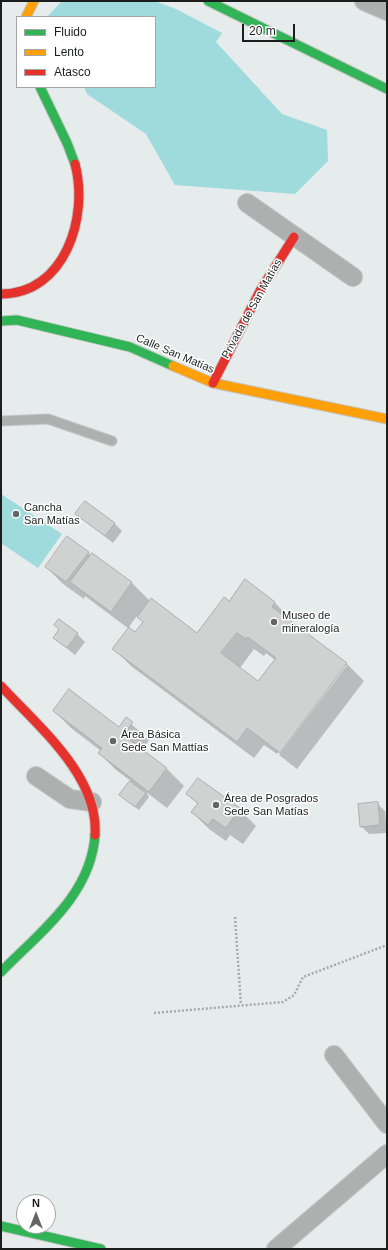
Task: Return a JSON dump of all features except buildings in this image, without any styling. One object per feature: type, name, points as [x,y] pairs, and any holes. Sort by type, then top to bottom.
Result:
[{"type":"street","points":[[26,16],[34,1]]},
{"type":"street","points":[[208,1],[387,89]]},
{"type":"street","points":[[364,1],[387,11]]},
{"type":"street","points":[[3,294],[32,290],[46,278],[61,261],[73,238],[78,216],[78,187],[72,152],[40,88]]},
{"type":"street","points":[[247,203],[353,277]]},
{"type":"street","name":"Privada de San Matías","points":[[213,383],[260,291],[294,237]]},
{"type":"street","name":"Calle San Matías","points":[[1,321],[17,320],[130,347],[213,383],[387,419]]},
{"type":"street","points":[[1,686],[66,759],[82,781],[92,802],[96,842],[91,861],[82,881],[69,902],[1,972]]},
{"type":"street","points":[[36,776],[70,799],[92,802]]},
{"type":"street","points":[[334,1055],[387,1124]]},
{"type":"street","points":[[276,1249],[387,1154]]},
{"type":"street","points":[[1,1226],[101,1249]]},
{"type":"lane","points":[[1,421],[48,419],[112,441]]},
{"type":"path","points":[[235,916],[241,1005]]},
{"type":"path","points":[[154,1013],[284,1002],[294,995],[303,977],[387,945]]},
{"type":"shaded area","points":[[62,1],[154,1],[176,9],[222,33],[216,42],[282,114],[327,130],[328,161],[295,194],[175,185],[146,134],[87,94],[84,88],[156,88],[156,16],[48,16]]},
{"type":"shaded area","name":"Cancha San Matías","points":[[1,494],[62,534],[38,568],[1,543]]},
{"type":"traffic: fast","points":[[208,1],[387,89]]},
{"type":"traffic: fast","points":[[40,88],[67,143],[75,164]]},
{"type":"traffic: fast","points":[[1,321],[17,320],[130,347],[173,366]]},
{"type":"traffic: fast","points":[[1,972],[47,927],[74,894],[84,876],[91,856],[95,835]]},
{"type":"traffic: fast","points":[[1,1226],[101,1249]]},
{"type":"traffic: slow","points":[[26,16],[34,1]]},
{"type":"traffic: slow","points":[[173,366],[213,383],[387,419]]},
{"type":"traffic: jam","points":[[1,294],[23,291],[42,281],[56,267],[67,249],[75,228],[78,207],[78,185],[75,164]]},
{"type":"traffic: jam","points":[[213,383],[260,291],[294,237]]},
{"type":"traffic: jam","points":[[1,686],[48,735],[77,772],[87,792],[94,813],[95,835]]},
{"type":"place","name":"Cancha San Matías","points":[[16,514]]},
{"type":"place","name":"Museo de mineralogía","points":[[274,622]]},
{"type":"place","name":"Área Básica Sede San Mattías","points":[[113,741]]},
{"type":"place","name":"Área de Posgrados Sede San Matías","points":[[216,805]]}]
